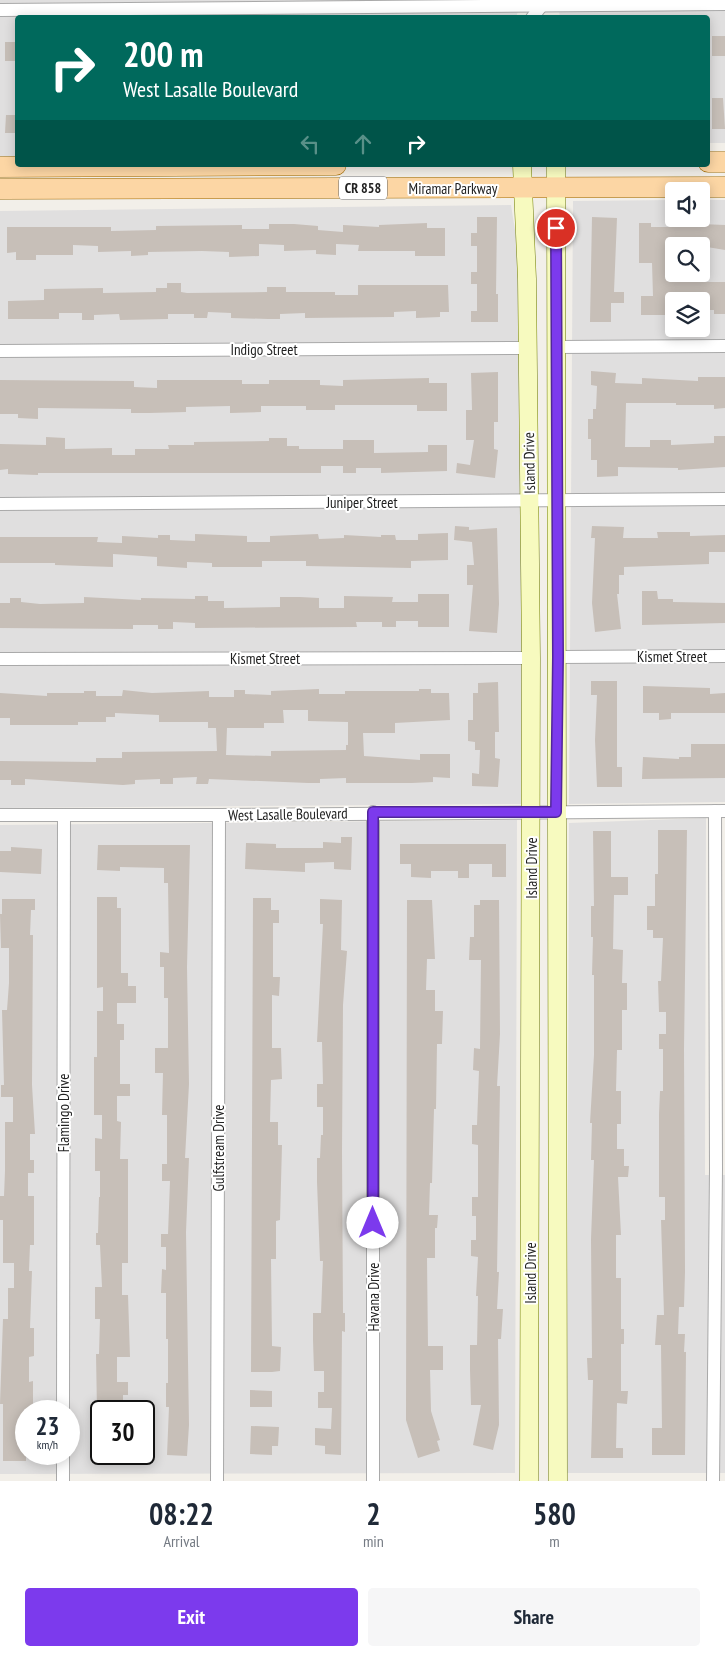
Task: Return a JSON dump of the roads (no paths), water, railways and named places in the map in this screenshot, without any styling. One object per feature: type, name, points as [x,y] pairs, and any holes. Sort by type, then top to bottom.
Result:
[{"type":"main road","points":[[710,162],[725,162]]},
{"type":"main road","name":"CR 858","points":[[0,167],[15,167]]},
{"type":"main road","name":"Miramar Parkway","points":[[0,189],[725,186]]},
{"type":"street","points":[[534,15],[542,2]]},
{"type":"street","points":[[542,2],[548,15]]},
{"type":"street","points":[[0,10],[542,2],[725,4]]},
{"type":"street","name":"Island Drive","points":[[522,167],[527,348],[532,812],[529,1481]]},
{"type":"street","name":"Island Drive","points":[[556,167],[558,1481]]},
{"type":"street","points":[[557,347],[725,346]]},
{"type":"street","name":"Indigo Street","points":[[0,350],[527,348]]},
{"type":"street","name":"Juniper Street","points":[[0,504],[725,499]]},
{"type":"street","name":"Kismet Street","points":[[558,657],[725,656]]},
{"type":"street","name":"Kismet Street","points":[[0,659],[531,658]]},
{"type":"street","points":[[713,1481],[720,1324],[720,811]]},
{"type":"street","name":"West Lasalle Boulevard","points":[[0,815],[720,811]]},
{"type":"street","name":"Havana Drive","points":[[373,812],[373,1481]]},
{"type":"street","name":"Flamingo Drive","points":[[63,1400],[64,814]]},
{"type":"street","name":"Gulfstream Drive","points":[[217,1481],[219,815]]},
{"type":"street","points":[[63,1465],[63,1481]]}]
